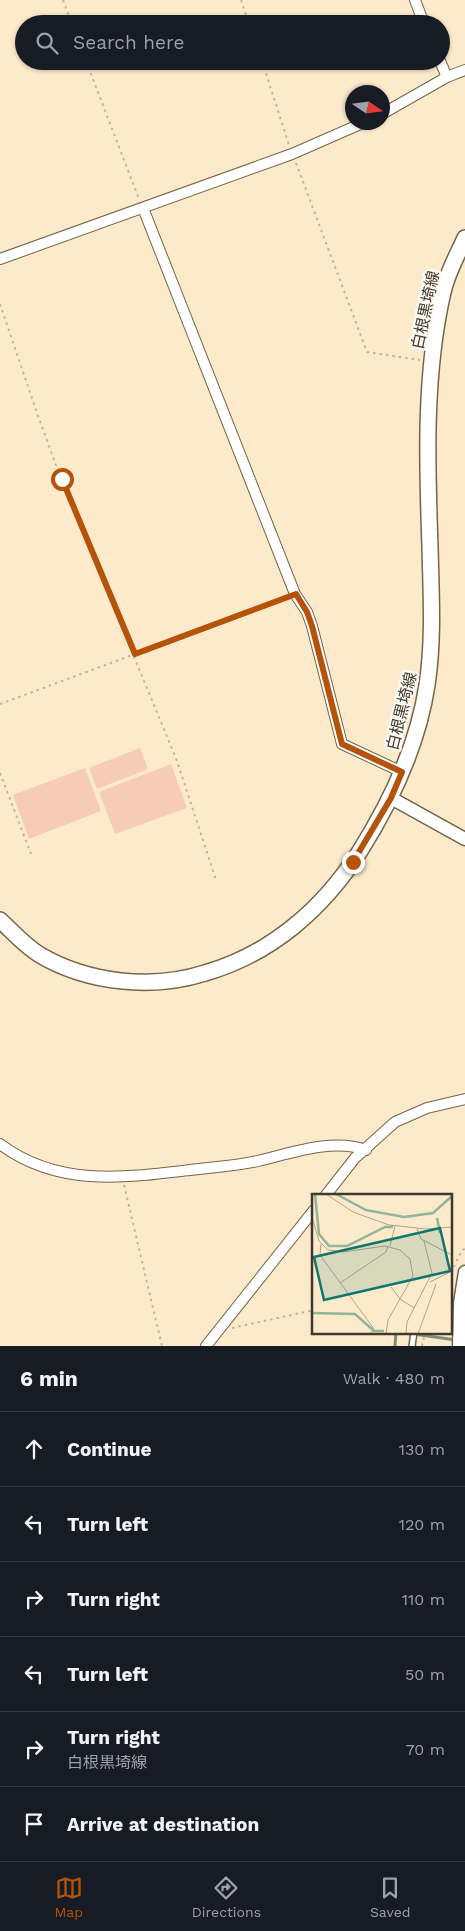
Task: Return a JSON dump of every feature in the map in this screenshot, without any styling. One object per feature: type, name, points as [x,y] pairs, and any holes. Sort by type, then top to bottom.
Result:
[{"type":"main road","name":"白根黒埼線","points":[[0,920],[38,953],[60,965],[84,974],[140,982],[168,981],[195,977],[246,959],[268,946],[315,908],[353,862],[391,798],[402,772],[423,708],[431,642],[429,413],[432,362],[443,292],[448,275],[465,238]]},
{"type":"street","points":[[415,0],[421,15]]},
{"type":"street","points":[[444,70],[447,77]]},
{"type":"street","points":[[390,109],[447,77],[465,70]]},
{"type":"street","points":[[0,259],[292,154],[347,130]]},
{"type":"street","points":[[142,208],[296,594],[307,612],[342,744],[402,772]]},
{"type":"street","points":[[391,798],[465,839]]},
{"type":"street","points":[[327,1194],[355,1158],[395,1122],[428,1108],[465,1099]]},
{"type":"street","points":[[0,1144],[28,1162],[44,1168],[83,1176],[122,1178],[255,1162],[314,1148],[355,1146],[366,1150]]},
{"type":"street","points":[[206,1346],[312,1212]]},
{"type":"street","points":[[458,1343],[460,1303],[465,1272]]},
{"type":"path","points":[[63,0],[69,15]]},
{"type":"path","points":[[241,0],[246,15]]},
{"type":"path","points":[[89,70],[142,208]]},
{"type":"path","points":[[265,70],[292,154],[367,352],[432,362]]},
{"type":"path","points":[[0,304],[58,469],[177,761],[216,880]]},
{"type":"path","points":[[0,704],[296,594]]},
{"type":"path","points":[[0,773],[31,854]]},
{"type":"path","points":[[122,1178],[162,1346]]},
{"type":"path","points":[[452,1271],[462,1250],[465,1248]]},
{"type":"path","points":[[220,1326],[231,1328],[312,1310]]},
{"type":"building","points":[[140,748],[148,769],[97,789],[89,768]]},
{"type":"building","points":[[171,764],[187,808],[115,834],[99,792]]},
{"type":"building","points":[[85,768],[101,811],[29,839],[13,795]]},
{"type":"waterway","points":[[395,1346],[396,1334]]},
{"type":"waterway","points":[[413,1334],[456,1340]]},
{"type":"route","points":[[62,479],[96,565],[135,654],[296,594],[307,612],[312,626],[342,744],[366,757],[402,772],[375,828],[353,862]]}]
